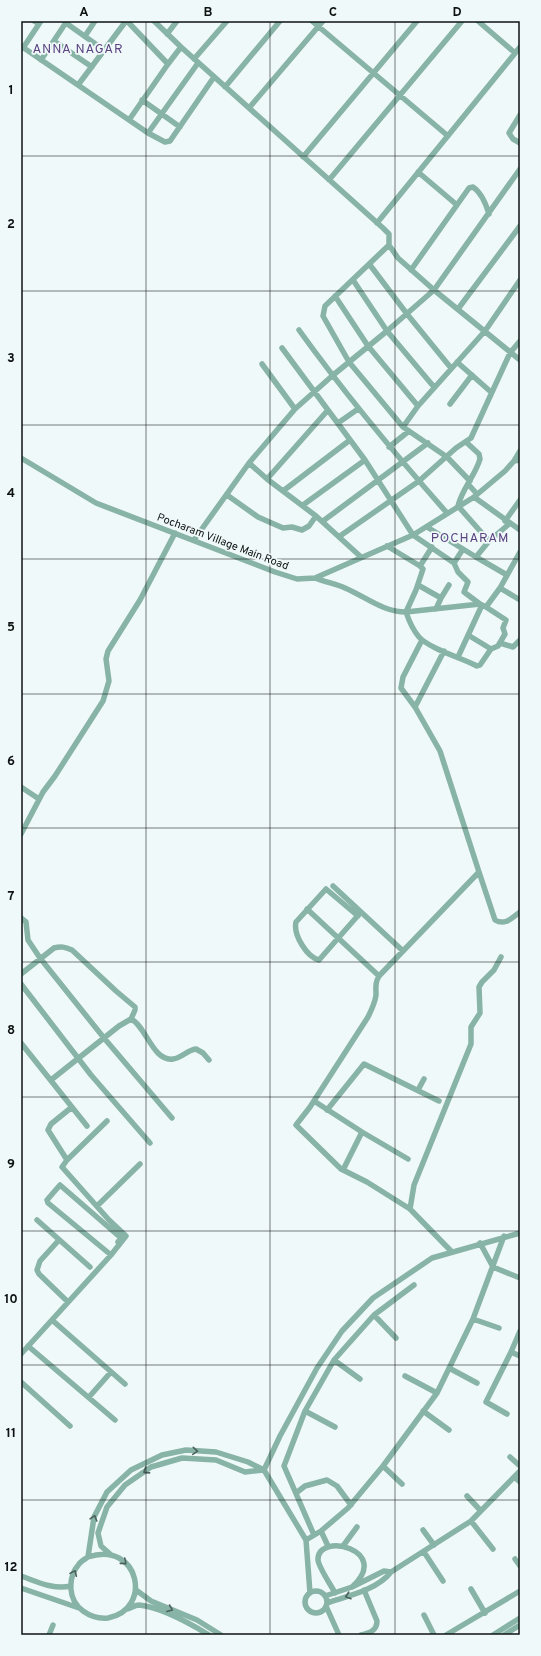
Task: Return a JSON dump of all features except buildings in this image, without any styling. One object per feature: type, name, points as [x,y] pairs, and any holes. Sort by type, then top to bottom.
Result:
[{"type":"street","points":[[85,36],[95,21]]},
{"type":"street","points":[[78,86],[127,21],[168,64]]},
{"type":"street","points":[[154,21],[181,48],[389,234],[389,245],[398,258],[434,290],[520,360]]},
{"type":"street","points":[[167,34],[177,21]]},
{"type":"street","points":[[148,133],[196,61],[227,21]]},
{"type":"street","points":[[225,87],[280,21]]},
{"type":"street","points":[[312,21],[448,136]]},
{"type":"street","points":[[249,108],[323,21]]},
{"type":"street","points":[[303,157],[416,21]]},
{"type":"street","points":[[329,180],[462,21]]},
{"type":"street","points":[[478,21],[516,53]]},
{"type":"street","points":[[38,22],[22,47],[162,141],[168,142],[214,77]]},
{"type":"street","points":[[40,60],[67,22],[104,50]]},
{"type":"street","points":[[54,41],[92,67]]},
{"type":"street","points":[[377,223],[520,47]]},
{"type":"street","points":[[129,120],[181,48]]},
{"type":"street","points":[[142,100],[180,127]]},
{"type":"street","points":[[520,115],[509,133],[513,139],[520,143]]},
{"type":"street","points":[[194,540],[249,463],[295,409],[314,391],[434,290],[520,169]]},
{"type":"street","points":[[418,172],[457,205]]},
{"type":"street","points":[[412,270],[469,188],[473,187],[483,198],[489,214]]},
{"type":"street","points":[[458,309],[520,226]]},
{"type":"street","points":[[389,245],[370,265],[325,306],[323,316],[349,362],[403,426],[447,457],[469,483],[476,495],[507,522],[520,530]]},
{"type":"street","points":[[370,265],[407,314],[451,368]]},
{"type":"street","points":[[353,280],[387,331],[434,387]]},
{"type":"street","points":[[403,426],[434,387],[485,332],[520,280]]},
{"type":"street","points":[[335,296],[368,346],[418,406]]},
{"type":"street","points":[[299,330],[358,409],[447,513]]},
{"type":"street","points":[[340,536],[419,481],[473,435],[491,392],[510,353],[520,341]]},
{"type":"street","points":[[282,348],[365,460],[413,535],[454,564],[458,572],[468,582],[464,592],[506,621],[503,628],[505,634],[500,643],[496,648],[491,649],[482,663],[477,666],[422,640],[415,631],[406,612],[418,585],[423,569],[387,546]]},
{"type":"street","points":[[457,362],[491,392]]},
{"type":"street","points":[[262,364],[295,409]]},
{"type":"street","points":[[450,404],[472,375]]},
{"type":"street","points":[[338,423],[358,409]]},
{"type":"street","points":[[268,479],[328,410]]},
{"type":"street","points":[[390,447],[409,431]]},
{"type":"street","points":[[283,491],[350,440]]},
{"type":"street","points":[[466,442],[480,456],[469,483],[460,495],[458,506],[490,541]]},
{"type":"street","points":[[323,521],[428,443]]},
{"type":"street","name":"Pocharam Village Main Road","points":[[21,458],[96,503],[274,572],[297,579],[315,578],[413,535],[427,527],[476,495],[517,461],[520,451]]},
{"type":"street","points":[[303,505],[365,460]]},
{"type":"street","points":[[249,463],[323,521],[361,557]]},
{"type":"street","points":[[227,495],[254,514],[283,528],[292,527],[302,530],[309,526],[316,516]]},
{"type":"street","points":[[476,557],[507,522],[520,500]]},
{"type":"street","points":[[427,527],[462,550],[507,575]]},
{"type":"street","points":[[21,834],[39,799],[103,701],[109,681],[106,659],[108,651],[147,588],[174,533]]},
{"type":"street","points":[[420,566],[432,547]]},
{"type":"street","points":[[454,564],[462,550]]},
{"type":"street","points":[[458,657],[483,605],[500,588],[520,552]]},
{"type":"street","points":[[315,578],[344,588],[384,608],[398,612],[483,605]]},
{"type":"street","points":[[418,585],[442,598]]},
{"type":"street","points":[[436,609],[449,585]]},
{"type":"street","points":[[500,588],[520,600]]},
{"type":"street","points":[[468,635],[491,649]]},
{"type":"street","points":[[422,640],[401,684],[404,694],[415,707],[440,751],[495,920],[501,923],[505,922],[520,912]]},
{"type":"street","points":[[500,643],[513,647],[520,640]]},
{"type":"street","points":[[415,707],[444,651]]},
{"type":"street","points":[[21,787],[39,799]]},
{"type":"street","points":[[452,1252],[410,1209],[385,1192],[344,1170],[296,1125],[314,1101],[370,1013],[376,996],[376,982],[379,976],[479,872]]},
{"type":"street","points":[[333,886],[359,914]]},
{"type":"street","points":[[359,914],[319,960],[315,959],[299,942],[295,924],[307,909],[327,889],[359,914],[403,951]]},
{"type":"street","points":[[307,909],[379,976]]},
{"type":"street","points":[[21,918],[26,922],[28,940],[40,958],[104,1038],[172,1118]]},
{"type":"street","points":[[21,974],[40,958],[58,946],[72,950],[135,1006],[136,1010],[131,1020],[127,1021],[104,1038],[51,1080]]},
{"type":"street","points":[[410,1209],[414,1185],[471,1044],[471,1027],[480,1013],[479,987],[494,970],[501,957]]},
{"type":"street","points":[[21,984],[79,1059],[150,1143]]},
{"type":"street","points":[[131,1020],[136,1023],[150,1043],[164,1057],[168,1059],[179,1058],[196,1049],[203,1053],[209,1060]]},
{"type":"street","points":[[21,1043],[87,1126]]},
{"type":"street","points":[[327,1110],[364,1064],[439,1101]]},
{"type":"street","points":[[418,1090],[424,1079]]},
{"type":"street","points":[[314,1101],[408,1159]]},
{"type":"street","points":[[67,1160],[48,1130],[51,1124],[72,1107]]},
{"type":"street","points":[[21,1354],[126,1236],[62,1169],[63,1164],[107,1121]]},
{"type":"street","points":[[344,1170],[362,1132]]},
{"type":"street","points":[[97,1206],[140,1164]]},
{"type":"street","points":[[60,1185],[121,1238],[110,1254],[48,1203],[47,1200],[60,1185]]},
{"type":"street","points":[[37,1220],[90,1267]]},
{"type":"street","points":[[264,1470],[280,1436],[317,1368],[342,1330],[373,1298],[432,1258],[504,1236],[520,1233]]},
{"type":"street","points":[[306,1540],[337,1519],[351,1505],[383,1466],[437,1393],[473,1319],[504,1236]]},
{"type":"street","points":[[59,1240],[40,1261],[37,1270],[39,1274],[68,1302]]},
{"type":"street","points":[[480,1243],[493,1267],[520,1278]]},
{"type":"street","points":[[314,1535],[284,1466],[305,1412],[334,1360],[374,1315],[414,1285]]},
{"type":"street","points":[[374,1315],[396,1338]]},
{"type":"street","points":[[473,1319],[498,1328]]},
{"type":"street","points":[[52,1320],[125,1384]]},
{"type":"street","points":[[507,1414],[486,1402],[520,1331]]},
{"type":"street","points":[[28,1346],[115,1420]]},
{"type":"street","points":[[511,1352],[520,1356]]},
{"type":"street","points":[[334,1360],[360,1379]]},
{"type":"street","points":[[450,1368],[477,1383]]},
{"type":"street","points":[[89,1397],[111,1372]]},
{"type":"street","points":[[404,1376],[437,1393]]},
{"type":"street","points":[[21,1382],[70,1426]]},
{"type":"street","points":[[423,1411],[450,1430]]},
{"type":"street","points":[[305,1412],[335,1427]]},
{"type":"street","points":[[88,1557],[94,1517],[107,1492],[131,1470],[162,1455],[186,1450],[216,1452],[248,1462],[264,1470],[306,1540],[310,1593],[305,1603],[308,1609],[318,1612],[324,1609],[326,1604],[364,1590],[386,1578],[391,1572],[471,1521],[520,1471]]},
{"type":"street","points":[[510,1456],[520,1466]]},
{"type":"street","points":[[110,1554],[101,1546],[98,1533],[107,1508],[125,1485],[151,1467],[182,1458],[216,1460],[245,1472],[264,1470]]},
{"type":"street","points":[[383,1466],[402,1484]]},
{"type":"street","points":[[514,1477],[520,1482]]},
{"type":"street","points":[[296,1493],[305,1486],[327,1480],[337,1486],[351,1505]]},
{"type":"street","points":[[467,1496],[481,1511]]},
{"type":"street","points":[[471,1521],[493,1549]]},
{"type":"street","points":[[344,1546],[357,1527]]},
{"type":"street","points":[[423,1530],[434,1545]]},
{"type":"street","points":[[321,1531],[328,1546]]},
{"type":"street","points":[[335,1593],[319,1564],[318,1559],[320,1552],[328,1546],[335,1544],[344,1546],[356,1551],[362,1558],[364,1565],[363,1575],[352,1587]]},
{"type":"street","points":[[424,1552],[443,1581]]},
{"type":"street","points":[[126,1609],[133,1600],[136,1590],[134,1574],[124,1560],[110,1554],[99,1553],[88,1557],[79,1564],[73,1574],[70,1586],[72,1597],[79,1608],[89,1616],[102,1619],[115,1616],[126,1609],[137,1605],[152,1608],[190,1623],[209,1635]]},
{"type":"street","points":[[515,1559],[520,1566]]},
{"type":"street","points":[[325,1596],[352,1587],[384,1571],[391,1572]]},
{"type":"street","points":[[21,1576],[50,1586],[60,1588],[70,1586]]},
{"type":"street","points":[[21,1588],[79,1608]]},
{"type":"street","points":[[471,1589],[485,1613]]},
{"type":"street","points":[[136,1590],[151,1601],[197,1620],[221,1635]]},
{"type":"street","points":[[361,1635],[372,1632],[377,1624],[364,1590]]},
{"type":"street","points":[[446,1635],[520,1591]]},
{"type":"street","points":[[310,1593],[320,1592],[325,1596],[326,1604],[339,1635]]},
{"type":"street","points":[[424,1615],[434,1635]]},
{"type":"street","points":[[492,1635],[520,1618]]},
{"type":"street","points":[[49,1635],[53,1625]]},
{"type":"street","points":[[504,1635],[520,1625]]},
{"type":"district","name":"ANNA NAGAR","points":[[78,48]]},
{"type":"district","name":"POCHARAM","points":[[470,537]]}]
